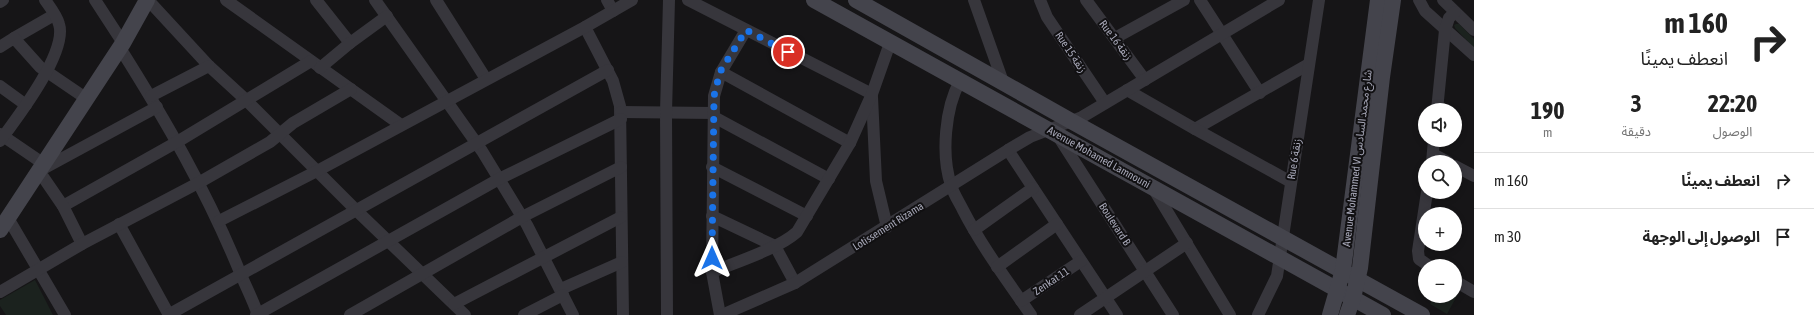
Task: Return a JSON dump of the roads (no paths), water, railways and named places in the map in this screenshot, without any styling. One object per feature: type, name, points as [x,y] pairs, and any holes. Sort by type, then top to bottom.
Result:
[{"type":"street","points":[[45,0],[60,25],[59,36],[52,64],[26,105],[1,137],[41,167],[82,244]]},
{"type":"street","points":[[95,0],[200,182],[219,221],[257,315],[390,242],[499,179],[621,115],[666,112],[714,115],[829,179]]},
{"type":"street","points":[[65,315],[39,269],[4,224],[121,46],[147,0],[209,66],[281,134],[357,211],[423,273],[458,311],[544,257],[621,217]]},
{"type":"street","points":[[226,0],[401,125]]},
{"type":"street","points":[[316,0],[350,43]]},
{"type":"street","points":[[375,0],[477,144],[522,217],[573,315]]},
{"type":"street","points":[[436,0],[486,80]]},
{"type":"street","points":[[607,0],[613,11]]},
{"type":"street","points":[[219,221],[317,171],[585,27],[632,0]]},
{"type":"street","points":[[667,315],[666,112],[669,0]]},
{"type":"street","points":[[688,0],[872,94]]},
{"type":"street","name":"Avenue Mohamed Lamnouni","points":[[814,0],[1383,315]]},
{"type":"street","name":"Avenue Mohamed Lamnouni","points":[[856,0],[1070,121],[1358,278],[1422,315]]},
{"type":"street","points":[[974,0],[1003,82]]},
{"type":"street","name":"Rue 15 زنقة","points":[[1040,0],[1047,17],[1105,103]]},
{"type":"street","points":[[1115,38],[1184,0]]},
{"type":"street","points":[[1200,0],[1260,93]]},
{"type":"street","name":"Lotissement Rizama","points":[[721,315],[795,283],[1030,137],[1053,131],[1070,121],[1082,117],[1221,34],[1259,5],[1279,0]]},
{"type":"street","name":"Rue 6 زنقة","points":[[1258,315],[1277,276],[1319,0]]},
{"type":"street","name":"Avenue Mohammed VI شارع محمد السادس","points":[[1330,315],[1343,270],[1378,0]]},
{"type":"street","name":"Avenue Mohammed VI شارع محمد السادس","points":[[1347,315],[1358,278],[1393,0]]},
{"type":"street","points":[[1419,0],[1425,11],[1474,55]]},
{"type":"street","points":[[1443,0],[1474,29]]},
{"type":"street","name":"Rue 16 زنقة","points":[[1089,1],[1145,80]]},
{"type":"street","points":[[1438,103],[1445,30],[1449,18],[1455,12]]},
{"type":"street","points":[[0,46],[54,15]]},
{"type":"street","points":[[63,206],[177,142],[245,99],[316,64],[350,43],[387,16]]},
{"type":"street","points":[[585,27],[608,70],[618,94],[621,115],[623,315]]},
{"type":"street","points":[[721,315],[712,272],[714,96],[720,72],[746,30]]},
{"type":"street","points":[[14,38],[21,48],[47,73],[87,99]]},
{"type":"street","points":[[712,272],[775,246],[793,236],[807,216],[850,143],[872,94],[890,43]]},
{"type":"street","points":[[1195,129],[1309,64]]},
{"type":"street","points":[[41,167],[154,102],[209,66]]},
{"type":"street","points":[[119,224],[168,315],[608,70]]},
{"type":"street","points":[[720,72],[850,143]]},
{"type":"street","points":[[960,81],[952,100],[948,119],[947,152],[951,185],[974,230],[997,267],[1031,315]]},
{"type":"street","points":[[0,86],[26,105]]},
{"type":"street","points":[[0,292],[82,244],[200,182],[270,142],[308,114],[351,89]]},
{"type":"street","points":[[1127,90],[1291,182]]},
{"type":"street","points":[[872,94],[876,181],[887,227]]},
{"type":"street","name":"Boulevard B","points":[[1053,131],[1173,315]]},
{"type":"street","points":[[1008,150],[1117,315]]},
{"type":"street","points":[[350,315],[522,217],[621,167]]},
{"type":"street","points":[[712,167],[807,216]]},
{"type":"street","points":[[1462,170],[1474,176]]},
{"type":"street","points":[[1152,186],[1230,315]]},
{"type":"street","points":[[974,230],[1033,188]]},
{"type":"street","points":[[1419,259],[1418,252],[1426,199]]},
{"type":"street","points":[[712,216],[775,246],[795,283]]},
{"type":"street","points":[[997,267],[1057,224]]},
{"type":"street","points":[[1080,315],[1187,243]]},
{"type":"street","name":"Zenkat 11","points":[[1021,301],[1081,261]]},
{"type":"street","points":[[524,315],[562,292],[622,262]]},
{"type":"street","points":[[1462,285],[1474,292]]}]
